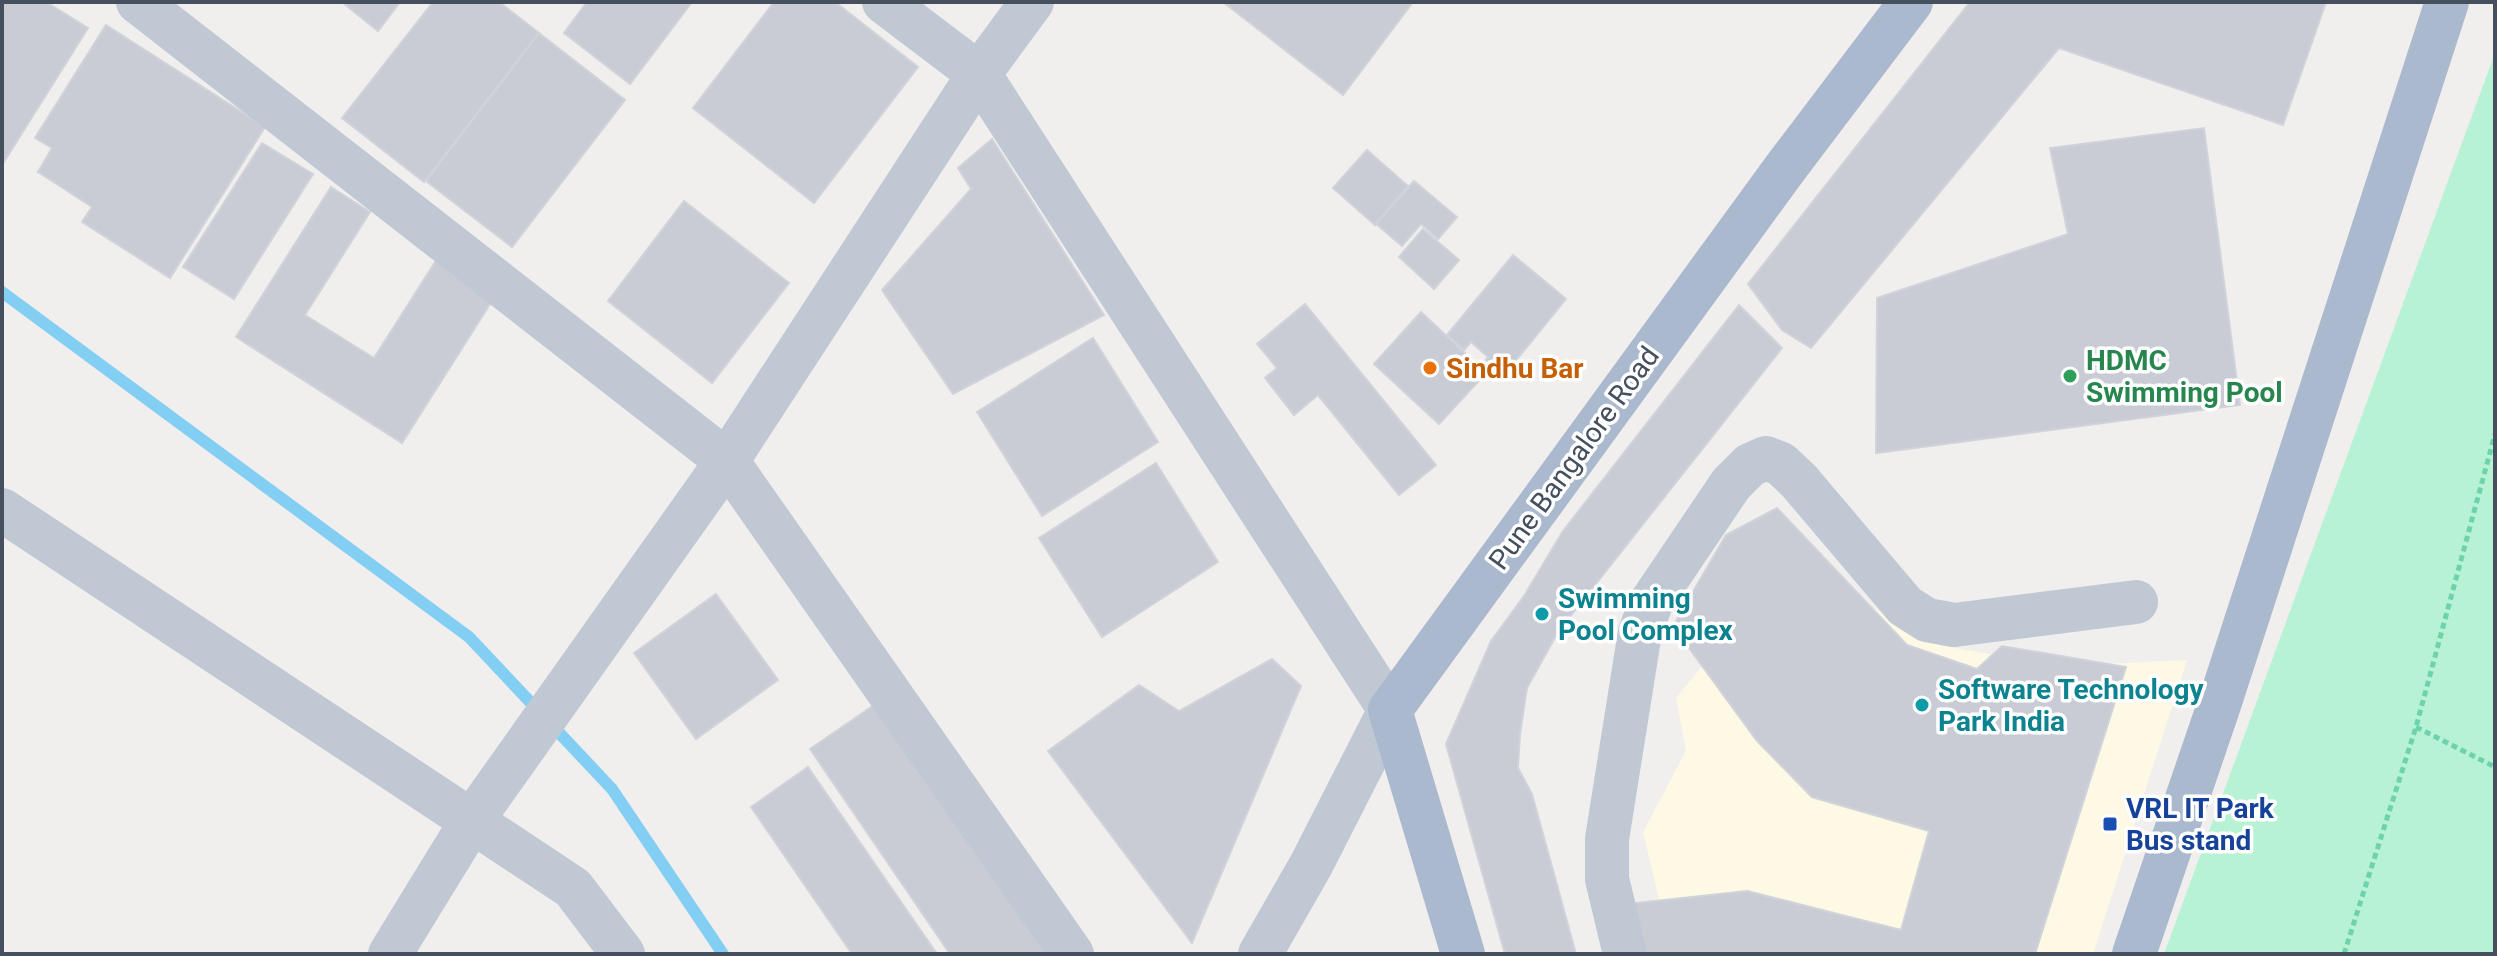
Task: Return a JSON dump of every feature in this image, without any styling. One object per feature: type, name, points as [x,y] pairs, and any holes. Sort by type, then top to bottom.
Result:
[{"type":"main road","name":"Pune Bangalore Road","points":[[1390,710],[1786,167],[1911,2]]},
{"type":"main road","points":[[2134,954],[2224,690],[2447,2]]},
{"type":"main road","points":[[1390,710],[1463,954]]},
{"type":"street","points":[[138,2],[727,461],[1072,954]]},
{"type":"street","points":[[884,2],[979,74],[1390,710],[1311,865],[1260,954]]},
{"type":"street","points":[[390,954],[471,822],[727,461],[979,74],[1032,2]]},
{"type":"street","points":[[1625,954],[1607,879],[1607,839],[1640,632],[1652,601],[1665,581],[1731,484],[1750,465],[1766,458],[1781,464],[1905,606],[1927,620],[1954,625],[2136,602]]},
{"type":"street","points":[[2,510],[573,888],[623,954]]},
{"type":"path","points":[[2344,954],[2416,727],[2495,434]]},
{"type":"path","points":[[2416,727],[2495,767]]},
{"type":"shaded area","name":"Software Technology Park India","points":[[1790,560],[1938,645],[2059,666],[2187,660],[2093,954],[1672,954],[1643,832],[1686,751],[1676,698]]},
{"type":"green space","points":[[2495,53],[2495,954],[2164,954]]},
{"type":"building","points":[[2,2],[46,2],[88,28],[2,165]]},
{"type":"building","points":[[342,2],[400,2],[378,31]]},
{"type":"building","points":[[433,2],[499,2],[539,33],[424,182],[342,118]]},
{"type":"building","points":[[587,2],[692,2],[630,84],[564,33]]},
{"type":"building","points":[[774,2],[835,2],[918,67],[814,203],[693,108]]},
{"type":"building","points":[[1223,2],[1413,2],[1343,95]]},
{"type":"building","points":[[1970,2],[2326,2],[2283,125],[2059,48],[1811,348],[1782,330],[1748,284]]},
{"type":"building","points":[[106,25],[265,127],[170,278],[82,222],[92,207],[38,172],[52,148],[35,138]]},
{"type":"building","points":[[539,33],[625,100],[512,247],[426,181]]},
{"type":"building","points":[[2204,128],[2240,405],[1876,453],[1877,298],[2068,234],[2050,148]]},
{"type":"building","points":[[992,139],[1104,315],[953,394],[882,290],[971,189],[958,168]]},
{"type":"building","points":[[262,143],[313,174],[234,299],[183,267]]},
{"type":"building","points":[[1367,150],[1408,186],[1375,225],[1333,188]]},
{"type":"building","points":[[1414,181],[1457,217],[1438,239],[1421,224],[1402,246],[1376,224]]},
{"type":"building","points":[[331,187],[370,212],[305,315],[374,358],[439,256],[497,293],[402,443],[236,337]]},
{"type":"building","points":[[684,201],[789,283],[712,383],[608,301]]},
{"type":"building","points":[[1423,229],[1459,260],[1434,289],[1399,257]]},
{"type":"building","points":[[1513,255],[1566,299],[1500,380],[1482,365],[1488,357],[1471,342],[1464,350],[1447,335]]},
{"type":"building","points":[[1305,304],[1436,465],[1399,495],[1318,395],[1294,415],[1265,378],[1277,368],[1257,344]]},
{"type":"building","name":"Swimming Pool Complex","points":[[1739,305],[1782,348],[1558,632],[1527,688],[1518,768],[1532,794],[1576,954],[1505,954],[1446,744],[1491,641],[1524,596],[1563,531]]},
{"type":"building","name":"Sindhu Bar","points":[[1421,312],[1486,373],[1439,424],[1374,364]]},
{"type":"building","points":[[1093,338],[1158,442],[1042,516],[977,412]]},
{"type":"building","points":[[1156,463],[1218,562],[1102,637],[1039,538]]},
{"type":"building","name":"Software Technology Park India","points":[[1777,508],[1907,645],[1977,669],[2002,646],[2126,667],[2035,954],[1635,954],[1617,905],[1747,891],[1901,930],[1929,831],[1812,797],[1757,741],[1673,626],[1726,535]]},
{"type":"building","points":[[716,594],[778,680],[696,739],[634,653]]},
{"type":"building","points":[[1272,659],[1301,686],[1192,943],[1048,751],[1139,685],[1179,711]]},
{"type":"building","points":[[883,699],[1052,947],[1042,954],[950,954],[810,749]]},
{"type":"building","points":[[808,767],[937,954],[852,954],[751,807]]},
{"type":"waterway","points":[[2,292],[469,637],[612,789],[723,954]]},
{"type":"place","name":"Sindhu Bar","points":[[1430,368]]},
{"type":"place","name":"HDMC Swimming Pool","points":[[2070,376]]},
{"type":"place","name":"Swimming Pool Complex","points":[[1542,614]]},
{"type":"place","name":"Software Technology Park India","points":[[1922,705]]},
{"type":"place","name":"VRL IT Park Bus stand","points":[[2110,824]]}]
